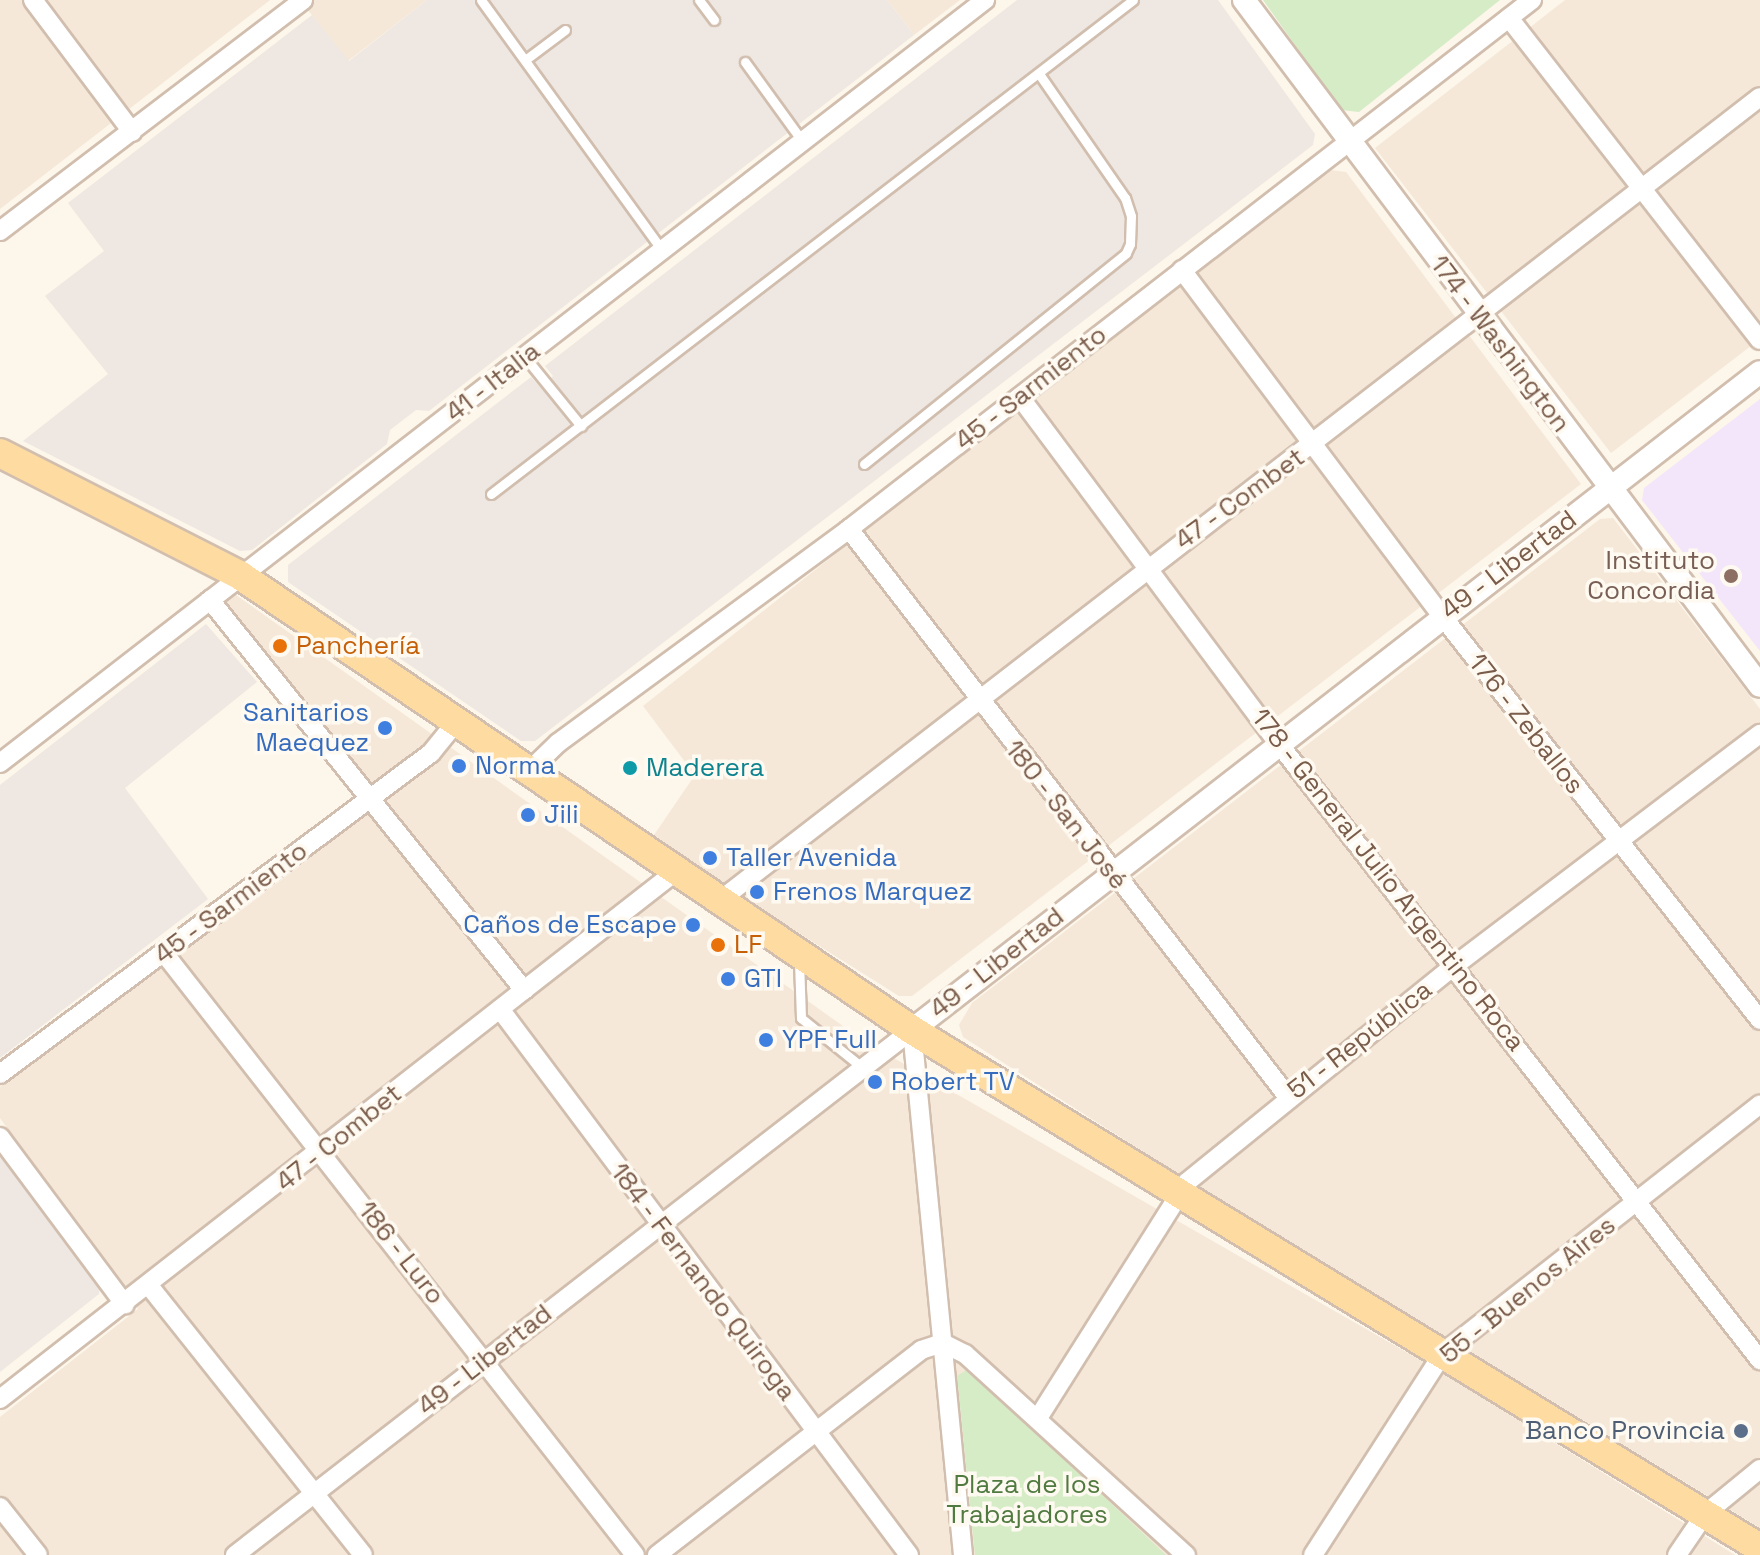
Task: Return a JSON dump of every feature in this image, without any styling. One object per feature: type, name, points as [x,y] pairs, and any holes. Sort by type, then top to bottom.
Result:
[{"type":"main road","points":[[0,453],[241,576],[674,873],[912,1030],[1760,1548]]},
{"type":"street","points":[[33,0],[132,132]]},
{"type":"street","points":[[0,231],[303,0]]},
{"type":"street","name":"174 - Washington","points":[[1244,0],[1477,315],[1760,686]]},
{"type":"street","name":"45 - Sarmiento","points":[[528,772],[558,743],[849,529],[1532,0]]},
{"type":"street","name":"41 - Italia","points":[[0,763],[983,1]]},
{"type":"street","points":[[1509,18],[1639,190],[1760,340]]},
{"type":"street","name":"47 - Combet","points":[[719,901],[1760,97]]},
{"type":"street","name":"176 - Zeballos","points":[[1182,270],[1442,616],[1760,1020]]},
{"type":"street","name":"49 - Libertad","points":[[235,1555],[1760,372]]},
{"type":"street","name":"178 - General Julio Argentino Roca","points":[[1020,397],[1279,744],[1760,1360]]},
{"type":"street","name":"180 - San José","points":[[849,529],[1111,874],[1288,1097]]},
{"type":"street","points":[[210,600],[524,990]]},
{"type":"street","name":"45 - Sarmiento","points":[[0,1074],[431,753],[455,723]]},
{"type":"street","name":"51 - República","points":[[1038,1418],[1176,1193],[1288,1097],[1454,966],[1616,839],[1760,734]]},
{"type":"street","name":"47 - Combet","points":[[0,1399],[322,1153],[674,873]]},
{"type":"street","name":"186 - Luro","points":[[164,953],[635,1555]]},
{"type":"street","name":"184 - Fernando Quiroga","points":[[500,1009],[909,1555]]},
{"type":"street","points":[[912,1030],[963,1555]]},
{"type":"street","name":"55 - Buenos Aires","points":[[1313,1555],[1443,1353],[1760,1104]]},
{"type":"street","points":[[0,1137],[125,1305]]},
{"type":"street","points":[[150,1287],[363,1555]]},
{"type":"street","points":[[657,1555],[921,1350],[943,1343],[965,1354],[1186,1555]]},
{"type":"street","points":[[1677,1555],[1705,1514],[1760,1469]]},
{"type":"street","points":[[0,1507],[38,1555]]},
{"type":"lane","points":[[481,0],[663,251]]},
{"type":"lane","points":[[699,0],[714,20]]},
{"type":"lane","points":[[491,494],[1133,0]]},
{"type":"lane","points":[[525,60],[565,30]]},
{"type":"lane","points":[[745,62],[803,142]]},
{"type":"lane","points":[[864,464],[1126,253],[1130,244],[1131,216],[1125,198],[1039,74]]},
{"type":"lane","points":[[525,357],[581,426]]},
{"type":"lane","points":[[799,954],[801,1018],[863,1068]]},
{"type":"shaded area","points":[[0,0],[270,0],[0,209]]},
{"type":"shaded area","points":[[300,0],[427,0],[348,61]]},
{"type":"shaded area","points":[[427,0],[887,0],[914,35],[429,411],[416,410],[390,430],[387,444],[252,550],[240,551],[23,441],[108,374],[45,296],[104,251],[68,203],[312,15],[349,61]]},
{"type":"shaded area","points":[[887,0],[960,0],[914,35]]},
{"type":"shaded area","points":[[1017,0],[1218,0],[1315,134],[1313,145],[535,741],[521,741],[288,582],[288,565],[531,377],[540,387],[553,376],[545,366]]},
{"type":"shaded area","points":[[1565,0],[1760,0],[1760,339],[1611,453],[1375,148]]},
{"type":"shaded area","points":[[1322,169],[1346,172],[1581,484],[912,996],[899,996],[716,881],[654,835],[695,775],[643,706]]},
{"type":"shaded area","name":"Instituto Concordia","points":[[1760,399],[1760,651],[1642,500],[1644,488]]},
{"type":"shaded area","points":[[1613,518],[1760,709],[1760,1528],[1164,1165],[963,1037],[959,1025],[972,1003],[1600,519]]},
{"type":"shaded area","points":[[236,595],[864,1041],[1441,1372],[1735,1555],[0,1555],[0,1417],[138,1309],[0,1118],[0,1087],[383,800],[222,610],[224,598]]},
{"type":"shaded area","points":[[206,624],[257,682],[125,788],[208,899],[0,1058],[0,785]]},
{"type":"shaded area","points":[[0,1146],[100,1284],[99,1294],[0,1372]]},
{"type":"green space","points":[[1263,0],[1500,0],[1359,112],[1341,110]]},
{"type":"green space","name":"Plaza de los Trabajadores","points":[[968,1369],[1166,1555],[975,1555],[957,1376]]},
{"type":"place","name":"Instituto Concordia","points":[[1731,576]]},
{"type":"place","name":"Panchería","points":[[280,646]]},
{"type":"place","name":"Sanitarios Maequez","points":[[385,728]]},
{"type":"place","name":"Norma","points":[[459,766]]},
{"type":"place","name":"Maderera","points":[[630,768]]},
{"type":"place","name":"Jili","points":[[528,815]]},
{"type":"place","name":"Taller Avenida","points":[[710,858]]},
{"type":"place","name":"Frenos Marquez","points":[[757,892]]},
{"type":"place","name":"Caños de Escape","points":[[693,925]]},
{"type":"place","name":"LF","points":[[718,945]]},
{"type":"place","name":"GTI","points":[[728,979]]},
{"type":"place","name":"YPF Full","points":[[766,1040]]},
{"type":"place","name":"Robert TV","points":[[875,1082]]},
{"type":"place","name":"Banco Provincia","points":[[1741,1431]]}]
